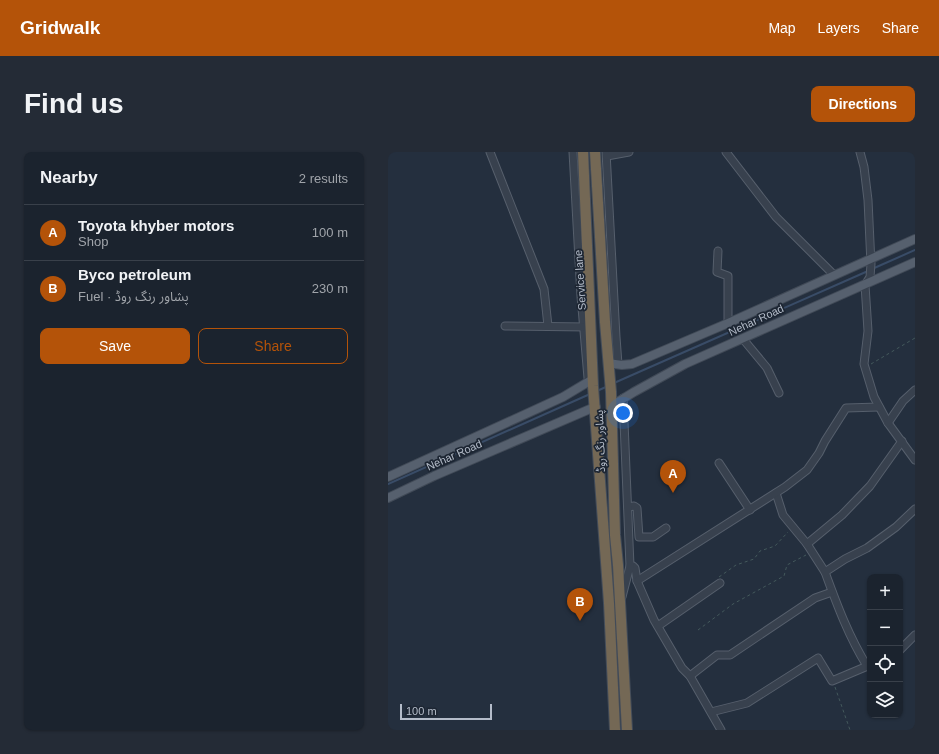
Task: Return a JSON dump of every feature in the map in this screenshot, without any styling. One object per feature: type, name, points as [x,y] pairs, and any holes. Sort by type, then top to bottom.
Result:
[{"type":"highway","name":"پشاور رنگ روڈ","points":[[583,152],[587,327],[613,667],[615,730]]},
{"type":"highway","name":"پشاور رنگ روڈ","points":[[595,152],[613,364],[610,379],[615,535],[627,730]]},
{"type":"highway","points":[[613,667],[616,670],[620,670],[623,667]]},
{"type":"highway","points":[[613,687],[621,685],[625,688]]},
{"type":"main road","points":[[613,364],[632,364],[834,275],[871,262],[915,239]]},
{"type":"main road","name":"Nehar Road","points":[[611,406],[685,364],[915,262]]},
{"type":"main road","points":[[388,477],[592,383]]},
{"type":"main road","name":"Nehar Road","points":[[388,498],[434,476],[594,406]]},
{"type":"street","points":[[490,152],[544,289],[548,326]]},
{"type":"street","name":"Service lane","points":[[573,152],[587,327]]},
{"type":"street","points":[[613,364],[616,337],[607,154],[628,152]]},
{"type":"street","points":[[726,152],[776,218],[834,275]]},
{"type":"street","points":[[860,152],[864,167],[868,200],[871,262],[870,277],[865,285],[868,331],[865,366],[874,397],[879,407],[888,423],[915,460]]},
{"type":"street","points":[[718,251],[717,272],[728,276],[728,323]]},
{"type":"street","points":[[505,326],[587,327]]},
{"type":"street","points":[[743,339],[767,368],[779,393]]},
{"type":"street","points":[[888,423],[903,401],[915,390]]},
{"type":"street","points":[[620,604],[630,566],[623,398]]},
{"type":"street","points":[[637,581],[750,510],[807,470],[846,408],[879,407]]},
{"type":"street","points":[[807,544],[842,515],[870,486],[902,441]]},
{"type":"street","points":[[720,463],[750,510]]},
{"type":"street","points":[[776,493],[783,515],[807,544],[825,572],[840,614],[857,650],[867,662]]},
{"type":"street","points":[[628,507],[634,506],[637,508],[639,536],[653,537],[666,528]]},
{"type":"street","points":[[825,572],[845,559],[867,548],[896,527],[915,510]]},
{"type":"street","points":[[630,566],[635,568],[637,581],[658,626],[682,668],[690,676],[721,730]]},
{"type":"street","points":[[658,626],[720,583]]},
{"type":"street","points":[[690,676],[717,655],[730,655],[815,598],[832,592]]},
{"type":"street","points":[[903,647],[915,635]]},
{"type":"street","points":[[711,712],[747,703],[818,658],[832,681],[867,666]]},
{"type":"path","points":[[865,366],[874,363],[915,338]]},
{"type":"path","points":[[720,583],[717,579],[725,571],[736,565],[754,559],[760,551],[775,546],[783,536],[793,528]]},
{"type":"path","points":[[698,630],[733,604],[784,576],[787,565],[812,552]]},
{"type":"path","points":[[832,681],[850,730]]},
{"type":"waterway","points":[[872,269],[915,250]]},
{"type":"waterway","points":[[614,383],[868,271]]},
{"type":"waterway","points":[[597,391],[608,386]]},
{"type":"waterway","points":[[388,484],[590,394]]},
{"type":"place","name":"Toyota khyber motors","points":[[673,493]]},
{"type":"place","name":"Byco petroleum","points":[[580,621]]}]
